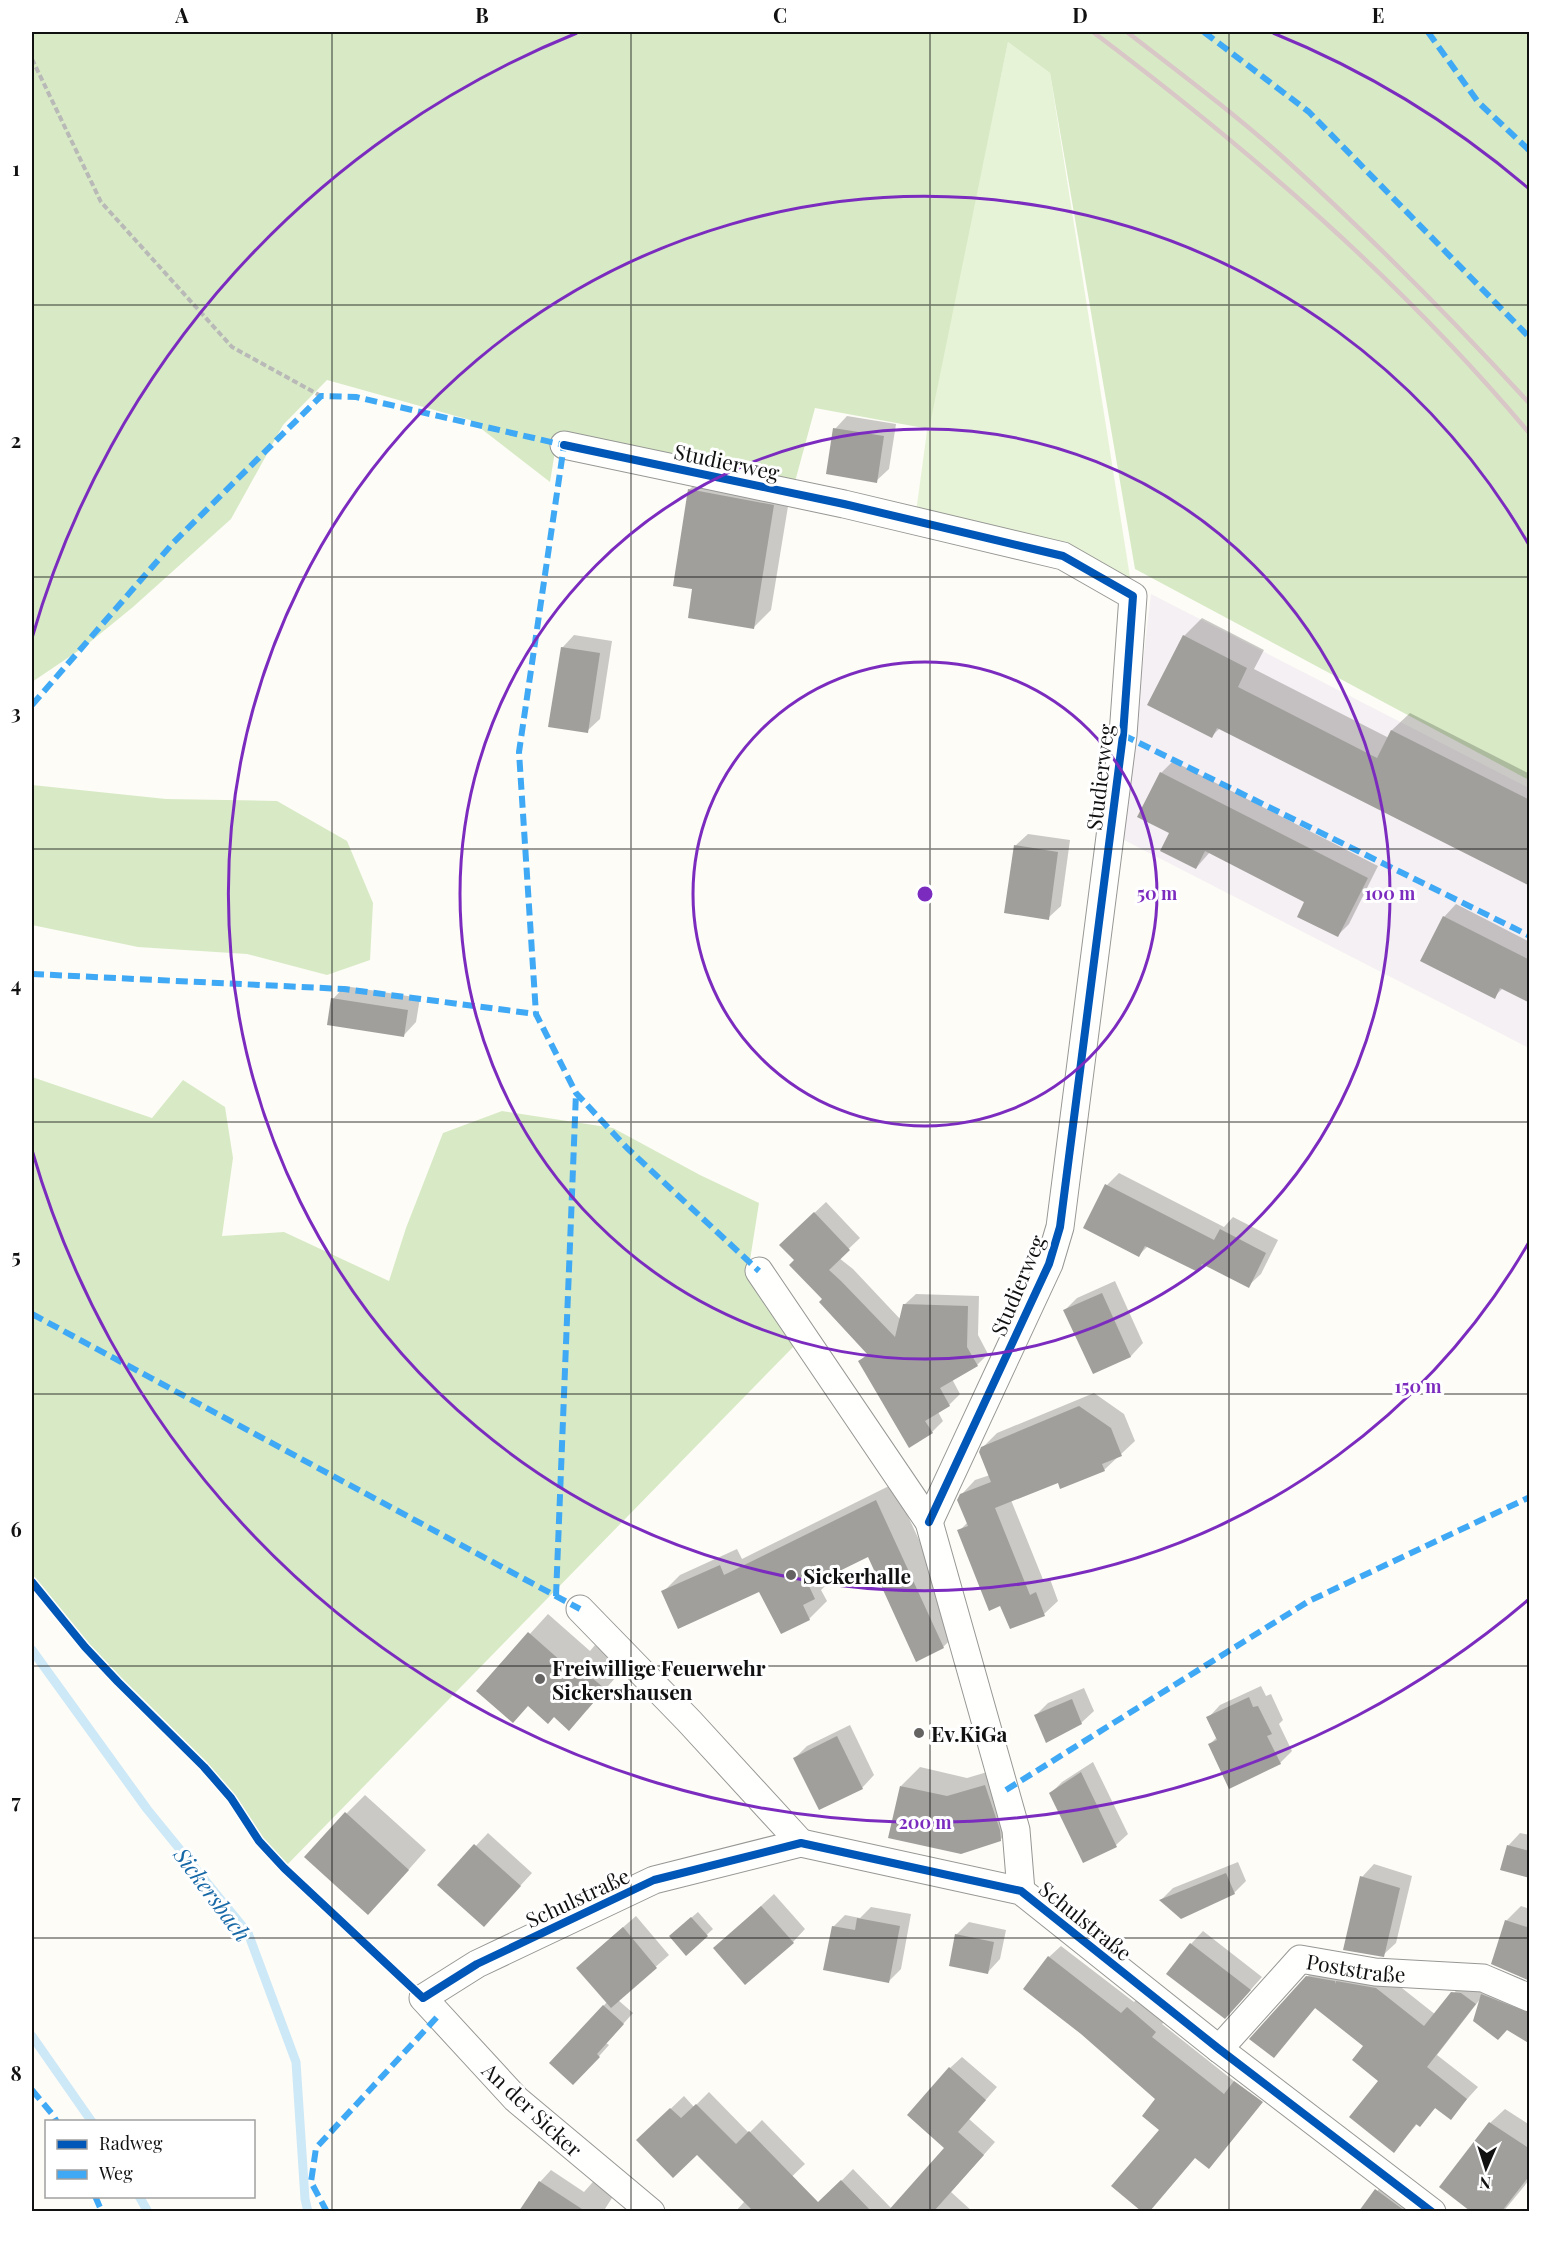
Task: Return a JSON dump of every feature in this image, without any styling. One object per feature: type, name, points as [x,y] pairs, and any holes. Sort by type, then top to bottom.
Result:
[{"type":"street","name":"Studierweg","points":[[564,445],[844,504],[1063,556],[1133,596],[1123,735],[1060,1227],[1049,1264],[929,1522]]},
{"type":"street","points":[[759,1271],[929,1522],[1016,1830],[1021,1891]]},
{"type":"street","points":[[580,1609],[689,1721],[801,1843]]},
{"type":"street","name":"Schulstraße","points":[[423,1998],[477,1964],[654,1880],[801,1843],[1021,1891],[1219,2049],[1432,2211]]},
{"type":"street","name":"Poststraße","points":[[1219,2049],[1300,1959],[1375,1972],[1483,1978],[1530,1998]]},
{"type":"street","name":"An der Sicker","points":[[423,1998],[516,2099],[651,2211]]},
{"type":"path","points":[[32,59],[101,202],[232,347],[321,396]]},
{"type":"shaded area","points":[[1151,594],[1529,788],[1529,1048],[1122,839]]},
{"type":"green space","points":[[32,32],[1529,32],[1529,780],[1135,569],[1050,73],[1008,42],[929,429],[815,408],[793,489],[557,439],[550,482],[470,420],[327,380],[283,425],[231,519],[133,607],[84,647],[32,682]]},
{"type":"green space","points":[[1008,42],[1050,73],[1133,596],[1063,556],[914,527],[927,431]]},
{"type":"green space","points":[[32,785],[166,799],[277,801],[347,841],[373,903],[370,960],[327,975],[247,954],[138,947],[32,925]]},
{"type":"green space","points":[[32,1077],[152,1118],[183,1080],[225,1107],[233,1158],[222,1236],[284,1232],[389,1281],[406,1228],[443,1133],[502,1111],[613,1128],[700,1175],[759,1203],[750,1260],[798,1342],[284,1868],[243,1815],[85,1647],[32,1579]]},
{"type":"building","points":[[833,428],[884,436],[877,483],[826,474]]},
{"type":"building","points":[[688,489],[774,505],[754,629],[688,618],[692,589],[673,586]]},
{"type":"building","points":[[1183,635],[1247,668],[1238,687],[1377,758],[1391,730],[1530,800],[1530,886],[1217,728],[1212,738],[1147,705]]},
{"type":"building","points":[[561,647],[600,653],[588,733],[548,727]]},
{"type":"building","points":[[1160,772],[1368,878],[1338,937],[1297,917],[1304,902],[1205,851],[1196,869],[1160,851],[1169,833],[1137,817]]},
{"type":"building","points":[[1014,845],[1058,852],[1049,920],[1004,913]]},
{"type":"building","points":[[1443,916],[1530,960],[1530,1003],[1500,988],[1495,999],[1420,961]]},
{"type":"building","points":[[331,998],[408,1010],[404,1037],[327,1025]]},
{"type":"building","points":[[1105,1184],[1214,1240],[1220,1229],[1266,1253],[1249,1288],[1202,1264],[1198,1272],[1145,1246],[1139,1257],[1083,1228]]},
{"type":"building","points":[[814,1212],[850,1250],[829,1270],[895,1337],[903,1304],[968,1306],[967,1347],[978,1366],[940,1388],[950,1406],[925,1421],[933,1433],[909,1448],[858,1361],[868,1355],[819,1302],[822,1299],[789,1265],[794,1260],[779,1245]]},
{"type":"building","points":[[1102,1293],[1131,1357],[1093,1374],[1063,1310]]},
{"type":"building","points":[[1079,1406],[1111,1428],[1122,1456],[1102,1464],[1105,1471],[1060,1489],[1058,1483],[995,1508],[1030,1595],[1036,1592],[1045,1616],[1010,1629],[1000,1606],[989,1611],[957,1530],[968,1526],[957,1500],[960,1494],[991,1482],[979,1452],[981,1447]]},
{"type":"building","name":"Sickerhalle","points":[[876,1500],[944,1648],[916,1662],[868,1557],[809,1586],[815,1599],[803,1605],[810,1620],[781,1634],[759,1592],[678,1629],[661,1591],[720,1565],[724,1575]]},
{"type":"building","name":"Freiwillige Feuerwehr Sickershausen","points":[[528,1632],[570,1669],[575,1663],[605,1689],[569,1731],[554,1717],[548,1724],[528,1706],[513,1723],[476,1691]]},
{"type":"building","points":[[1249,1697],[1253,1707],[1258,1706],[1272,1734],[1267,1736],[1281,1764],[1229,1789],[1208,1744],[1217,1740],[1206,1717]]},
{"type":"building","points":[[1072,1699],[1082,1724],[1046,1743],[1034,1715]]},
{"type":"building","points":[[837,1736],[863,1789],[819,1810],[793,1758]]},
{"type":"building","points":[[1081,1772],[1117,1847],[1083,1863],[1049,1793]]},
{"type":"building","points":[[985,1785],[1000,1830],[1001,1841],[961,1854],[888,1838],[900,1786],[947,1796]]},
{"type":"building","points":[[345,1812],[409,1870],[368,1915],[304,1857]]},
{"type":"building","points":[[474,1844],[521,1886],[484,1927],[437,1885]]},
{"type":"building","points":[[1507,1845],[1530,1851],[1530,1878],[1500,1870]]},
{"type":"building","points":[[1226,1873],[1235,1894],[1181,1919],[1159,1900]]},
{"type":"building","points":[[1360,1876],[1400,1888],[1384,1957],[1343,1950]]},
{"type":"building","points":[[761,1906],[794,1943],[745,1985],[713,1948]]},
{"type":"building","points":[[691,1917],[708,1936],[686,1956],[669,1936]]},
{"type":"building","points":[[857,1918],[900,1926],[889,1983],[823,1970],[832,1926],[855,1930]]},
{"type":"building","points":[[1505,1920],[1530,1928],[1530,1981],[1491,1964]]},
{"type":"building","points":[[623,1927],[657,1968],[611,2008],[576,1968]]},
{"type":"building","points":[[955,1934],[994,1942],[988,1974],[949,1966]]},
{"type":"building","points":[[1190,1943],[1251,1990],[1225,2019],[1166,1974]]},
{"type":"building","points":[[1048,1956],[1121,2013],[1127,2007],[1156,2032],[1152,2037],[1224,2094],[1234,2081],[1263,2102],[1209,2169],[1195,2158],[1150,2211],[1141,2211],[1111,2186],[1159,2130],[1142,2116],[1155,2099],[1081,2034],[1023,1989]]},
{"type":"building","points":[[1306,1976],[1335,1981],[1335,1984],[1336,1981],[1376,1988],[1424,2026],[1451,1992],[1461,1993],[1476,2004],[1427,2067],[1467,2099],[1451,2120],[1435,2108],[1420,2127],[1416,2124],[1394,2153],[1349,2117],[1378,2081],[1352,2060],[1363,2046],[1315,2008],[1274,2058],[1249,2039]]},
{"type":"building","points":[[1481,1994],[1530,2013],[1530,2044],[1507,2030],[1498,2040],[1473,2021]]},
{"type":"building","points":[[603,2005],[624,2024],[597,2054],[600,2057],[573,2085],[549,2063]]},
{"type":"building","points":[[949,2067],[986,2100],[958,2132],[984,2155],[934,2211],[888,2211],[944,2148],[907,2115]]},
{"type":"building","points":[[696,2104],[736,2144],[749,2131],[818,2202],[841,2180],[871,2211],[753,2211],[697,2155],[673,2178],[636,2140],[670,2108],[681,2118]]},
{"type":"building","points":[[1489,2122],[1530,2149],[1530,2175],[1502,2211],[1470,2211],[1439,2187]]},
{"type":"building","points":[[539,2181],[585,2211],[519,2211]]},
{"type":"building","points":[[1375,2189],[1405,2211],[1359,2211]]},
{"type":"waterway","name":"Sickersbach","points":[[32,1650],[147,1809],[248,1933],[296,2062],[305,2199],[308,2212]]},
{"type":"waterway","points":[[32,2036],[91,2120]]},
{"type":"waterway","points":[[140,2198],[148,2212]]},
{"type":"railway","points":[[1093,32],[1210,124],[1323,220],[1430,323],[1530,434]]},
{"type":"railway","points":[[1127,32],[1247,126],[1318,189],[1411,279],[1530,404]]},
{"type":"marked path","points":[[1204,32],[1309,112],[1530,338]]},
{"type":"marked path","points":[[1428,32],[1478,102],[1530,151]]},
{"type":"marked path","points":[[32,705],[173,543],[321,396],[356,397],[564,445],[519,752],[536,1014],[576,1093],[627,1148],[759,1271]]},
{"type":"marked path","points":[[1123,735],[1530,936]]},
{"type":"marked path","points":[[32,974],[344,989],[536,1014]]},
{"type":"marked path","points":[[556,1596],[576,1093]]},
{"type":"marked path","points":[[32,1314],[580,1609]]},
{"type":"marked path","points":[[1006,1790],[1309,1601],[1530,1497]]},
{"type":"marked path","points":[[327,2212],[311,2182],[316,2148],[439,2015]]},
{"type":"marked path","points":[[32,2090],[56,2120]]},
{"type":"marked path","points":[[96,2198],[102,2212]]},
{"type":"cycle path","points":[[564,445],[844,504],[1063,556],[1133,596],[1123,735],[1060,1227],[1049,1264],[929,1522]]},
{"type":"cycle path","points":[[32,1582],[85,1647],[204,1767],[231,1798],[259,1841],[284,1868],[423,1998],[477,1964],[654,1880],[801,1843],[1021,1891],[1219,2049],[1432,2212]]},
{"type":"place","name":"Sickerhalle","points":[[791,1575]]},
{"type":"place","name":"Freiwillige Feuerwehr Sickershausen","points":[[540,1679]]},
{"type":"place","name":"Ev.KiGa","points":[[919,1733]]}]
